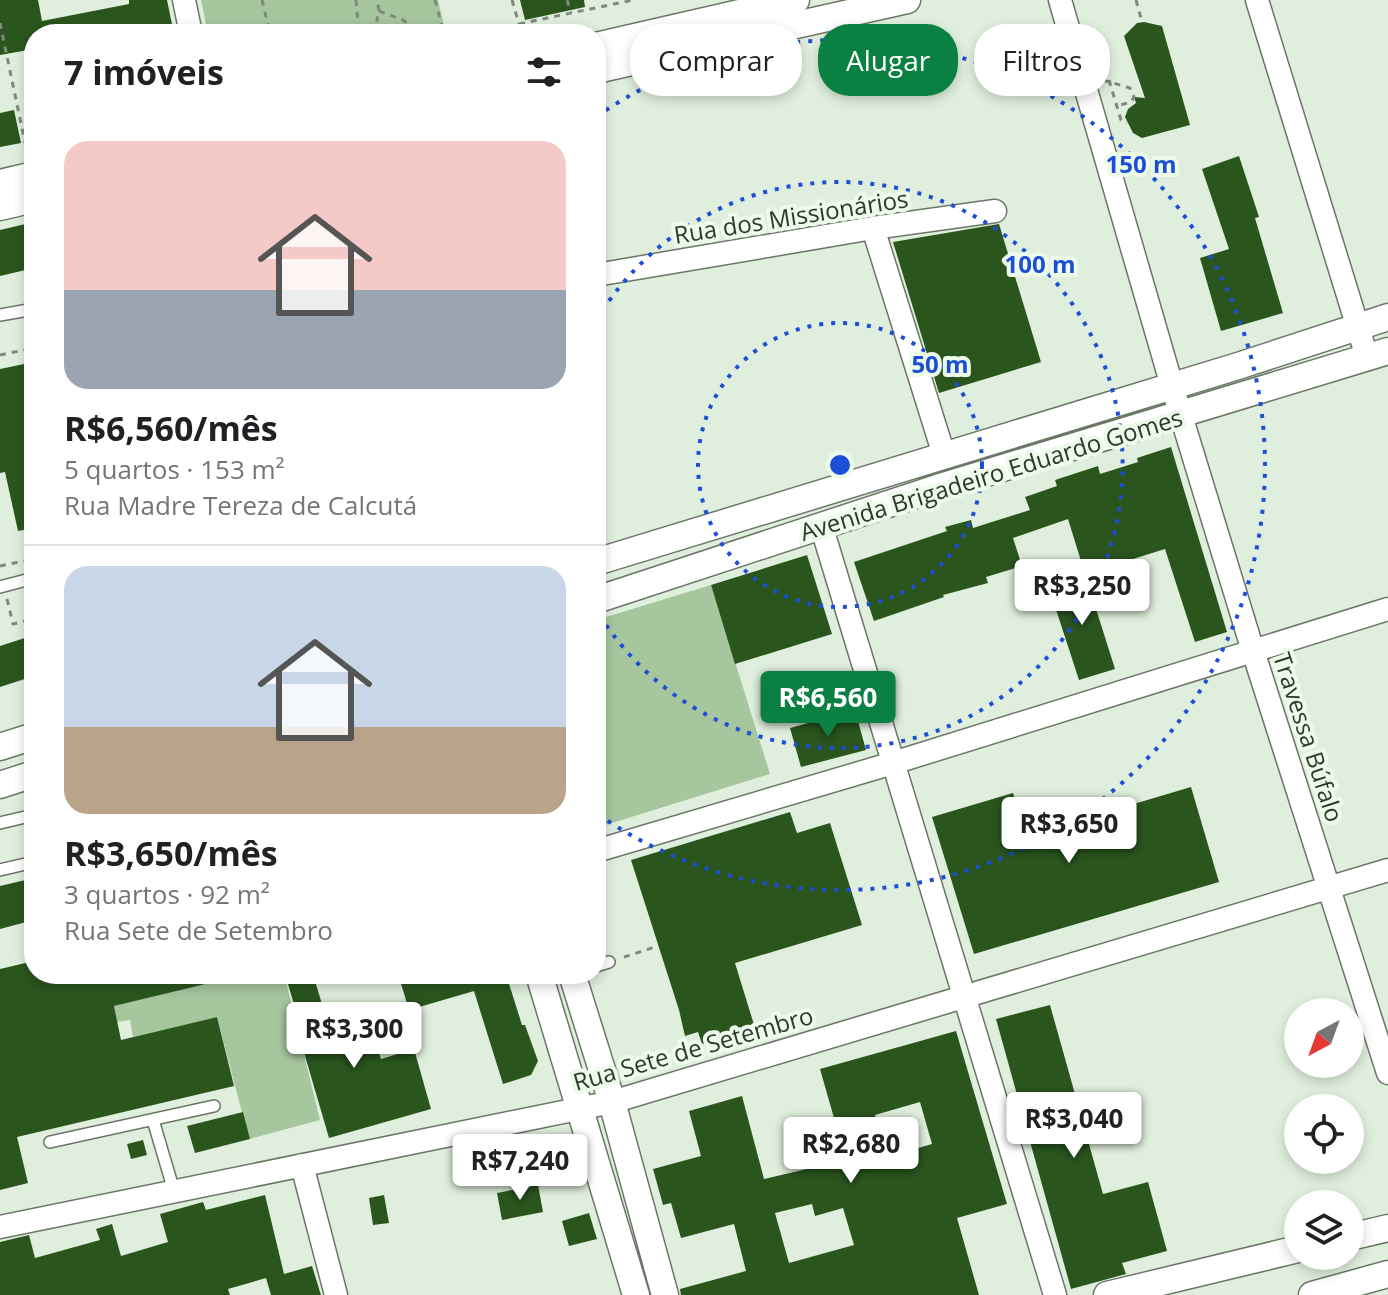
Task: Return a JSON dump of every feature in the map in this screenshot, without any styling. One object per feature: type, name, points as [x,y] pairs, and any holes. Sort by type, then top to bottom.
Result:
[{"type":"street","points":[[184,0],[189,24]]},
{"type":"street","points":[[721,24],[796,0]]},
{"type":"street","points":[[774,24],[907,0]]},
{"type":"street","name":"Travessa Búfalo","points":[[1060,0],[1067,24]]},
{"type":"street","points":[[1257,0],[1357,327],[1378,354]]},
{"type":"street","points":[[606,46],[630,46]]},
{"type":"street","points":[[606,66],[630,55]]},
{"type":"street","name":"Travessa Búfalo","points":[[1087,96],[1253,651],[1388,1073]]},
{"type":"street","points":[[0,183],[24,183]]},
{"type":"street","points":[[0,207],[24,190]]},
{"type":"street","name":"Rua dos Missionários","points":[[606,273],[873,228],[995,211]]},
{"type":"street","points":[[873,228],[936,458],[937,488]]},
{"type":"street","name":"Avenida Brigadeiro Eduardo Gomes","points":[[606,559],[1238,366],[1388,317]]},
{"type":"street","name":"Avenida Brigadeiro Eduardo Gomes","points":[[606,597],[937,488],[1378,354]]},
{"type":"street","points":[[1238,366],[1248,395]]},
{"type":"street","points":[[821,525],[1055,1295]]},
{"type":"street","points":[[659,542],[667,578]]},
{"type":"street","points":[[606,848],[893,763],[1388,609]]},
{"type":"street","points":[[0,747],[24,739]]},
{"type":"street","points":[[0,785],[24,777]]},
{"type":"street","name":"Rua Sete de Setembro","points":[[0,1227],[612,1102],[1388,870]]},
{"type":"street","points":[[542,984],[636,1295]]},
{"type":"street","points":[[575,984],[612,1102],[665,1295]]},
{"type":"street","points":[[302,1165],[336,1295]]},
{"type":"street","points":[[1364,1234],[1388,1228]]},
{"type":"street","points":[[1107,1295],[1284,1252]]},
{"type":"street","points":[[1312,1295],[1388,1274]]},
{"type":"lane","points":[[0,315],[24,311]]},
{"type":"lane","points":[[0,587],[24,581]]},
{"type":"lane","points":[[0,823],[24,817]]},
{"type":"lane","points":[[0,870],[24,864]]},
{"type":"lane","points":[[50,1142],[214,1106]]},
{"type":"lane","points":[[153,1120],[174,1191]]},
{"type":"path","points":[[262,0],[268,24]]},
{"type":"path","points":[[356,0],[358,24]]},
{"type":"path","points":[[376,24],[377,0]]},
{"type":"path","points":[[435,0],[441,24]]},
{"type":"path","points":[[512,0],[519,24],[633,0]]},
{"type":"path","points":[[567,0],[571,13]]},
{"type":"path","points":[[1136,0],[1142,22]]},
{"type":"path","points":[[379,11],[408,24]]},
{"type":"path","points":[[0,23],[24,139]]},
{"type":"path","points":[[1110,80],[1130,88],[1134,97],[1131,102],[1117,106]]},
{"type":"path","points":[[1110,83],[1121,120],[1127,123]]},
{"type":"path","points":[[0,355],[24,350]]},
{"type":"path","points":[[0,566],[24,561]]},
{"type":"path","points":[[13,624],[24,621]]},
{"type":"path","points":[[609,962],[658,946]]},
{"type":"shaded area","points":[[201,0],[438,0],[444,24],[206,24]]},
{"type":"shaded area","points":[[711,585],[770,774],[606,825],[606,617]]},
{"type":"shaded area","points":[[187,984],[286,984],[320,1120],[249,1139],[217,1017],[133,1037],[130,1020],[117,1022],[114,1006]]},
{"type":"water","points":[[815,1117],[821,1138],[816,1145],[809,1141],[803,1120]]},
{"type":"building","points":[[0,0],[38,0],[42,21],[129,4],[129,0],[167,0],[172,24],[24,24],[24,51],[0,55]]},
{"type":"building","points":[[520,0],[584,0],[585,7],[525,20]]},
{"type":"building","points":[[1137,23],[1162,26],[1190,125],[1142,138],[1133,133],[1125,117],[1128,109],[1136,103],[1134,97],[1145,98],[1124,36]]},
{"type":"building","points":[[14,110],[21,143],[0,147],[0,113]]},
{"type":"building","points":[[1239,156],[1259,217],[1255,218],[1283,313],[1221,331],[1200,258],[1229,249],[1202,169]]},
{"type":"building","points":[[24,224],[24,270],[0,276],[0,230]]},
{"type":"building","points":[[999,224],[1041,362],[939,393],[893,242]]},
{"type":"building","points":[[24,364],[24,530],[18,531],[5,472],[0,473],[0,369]]},
{"type":"building","points":[[1171,447],[1227,632],[1195,642],[1165,549],[1085,574],[1068,519],[1013,538],[1022,566],[986,577],[988,583],[943,595],[874,621],[854,562],[947,531],[945,527],[971,520],[973,528],[1030,510],[1025,497],[1057,486],[1055,480],[1098,466],[1100,474]]},
{"type":"building","points":[[807,555],[832,634],[735,664],[711,585]]},
{"type":"building","points":[[1085,574],[1115,669],[1079,680],[1048,585]]},
{"type":"building","points":[[24,638],[24,679],[0,687],[0,646]]},
{"type":"building","points":[[855,710],[866,750],[801,767],[790,728]]},
{"type":"building","points":[[1191,787],[1219,882],[974,954],[932,817],[1013,793],[1026,836]]},
{"type":"building","points":[[790,812],[797,833],[830,823],[862,925],[735,963],[755,1028],[702,1044],[698,1032],[685,1036],[631,860]]},
{"type":"building","points":[[24,880],[24,923],[0,929],[0,886]]},
{"type":"building","points":[[24,963],[24,984],[205,984],[114,1006],[121,1040],[217,1017],[234,1086],[17,1137],[28,1183],[0,1190],[0,969]]},
{"type":"building","points":[[288,984],[316,984],[332,1038],[372,1030],[381,1059],[414,1049],[431,1109],[329,1138],[303,1049],[307,1048]]},
{"type":"building","points":[[401,984],[509,984],[538,1061],[531,1075],[503,1084],[474,991],[409,1010]]},
{"type":"building","points":[[1050,1005],[1103,1194],[1148,1182],[1167,1251],[1122,1263],[1126,1274],[1071,1289],[996,1019]]},
{"type":"building","points":[[956,1031],[1007,1204],[957,1218],[979,1295],[681,1295],[680,1289],[746,1271],[734,1224],[681,1238],[671,1203],[663,1205],[653,1169],[701,1156],[689,1111],[742,1096],[764,1179],[846,1160],[820,1069]],"holes":[[[920,1102],[932,1144],[887,1157],[875,1115]],[[812,1204],[815,1216],[843,1208],[854,1245],[789,1263],[775,1213]]]},
{"type":"building","points":[[243,1112],[250,1139],[195,1153],[187,1126]]},
{"type":"building","points":[[143,1140],[147,1155],[131,1159],[127,1144]]},
{"type":"building","points":[[538,1185],[543,1212],[502,1220],[497,1193]]},
{"type":"building","points":[[265,1195],[284,1274],[312,1266],[321,1295],[271,1295],[266,1278],[228,1289],[230,1295],[0,1295],[0,1242],[29,1235],[35,1258],[100,1240],[96,1229],[112,1224],[121,1256],[168,1242],[160,1214],[203,1202],[206,1210]]},
{"type":"building","points":[[384,1195],[389,1223],[373,1225],[369,1198]]},
{"type":"building","points":[[589,1213],[597,1239],[569,1246],[562,1221]]}]
